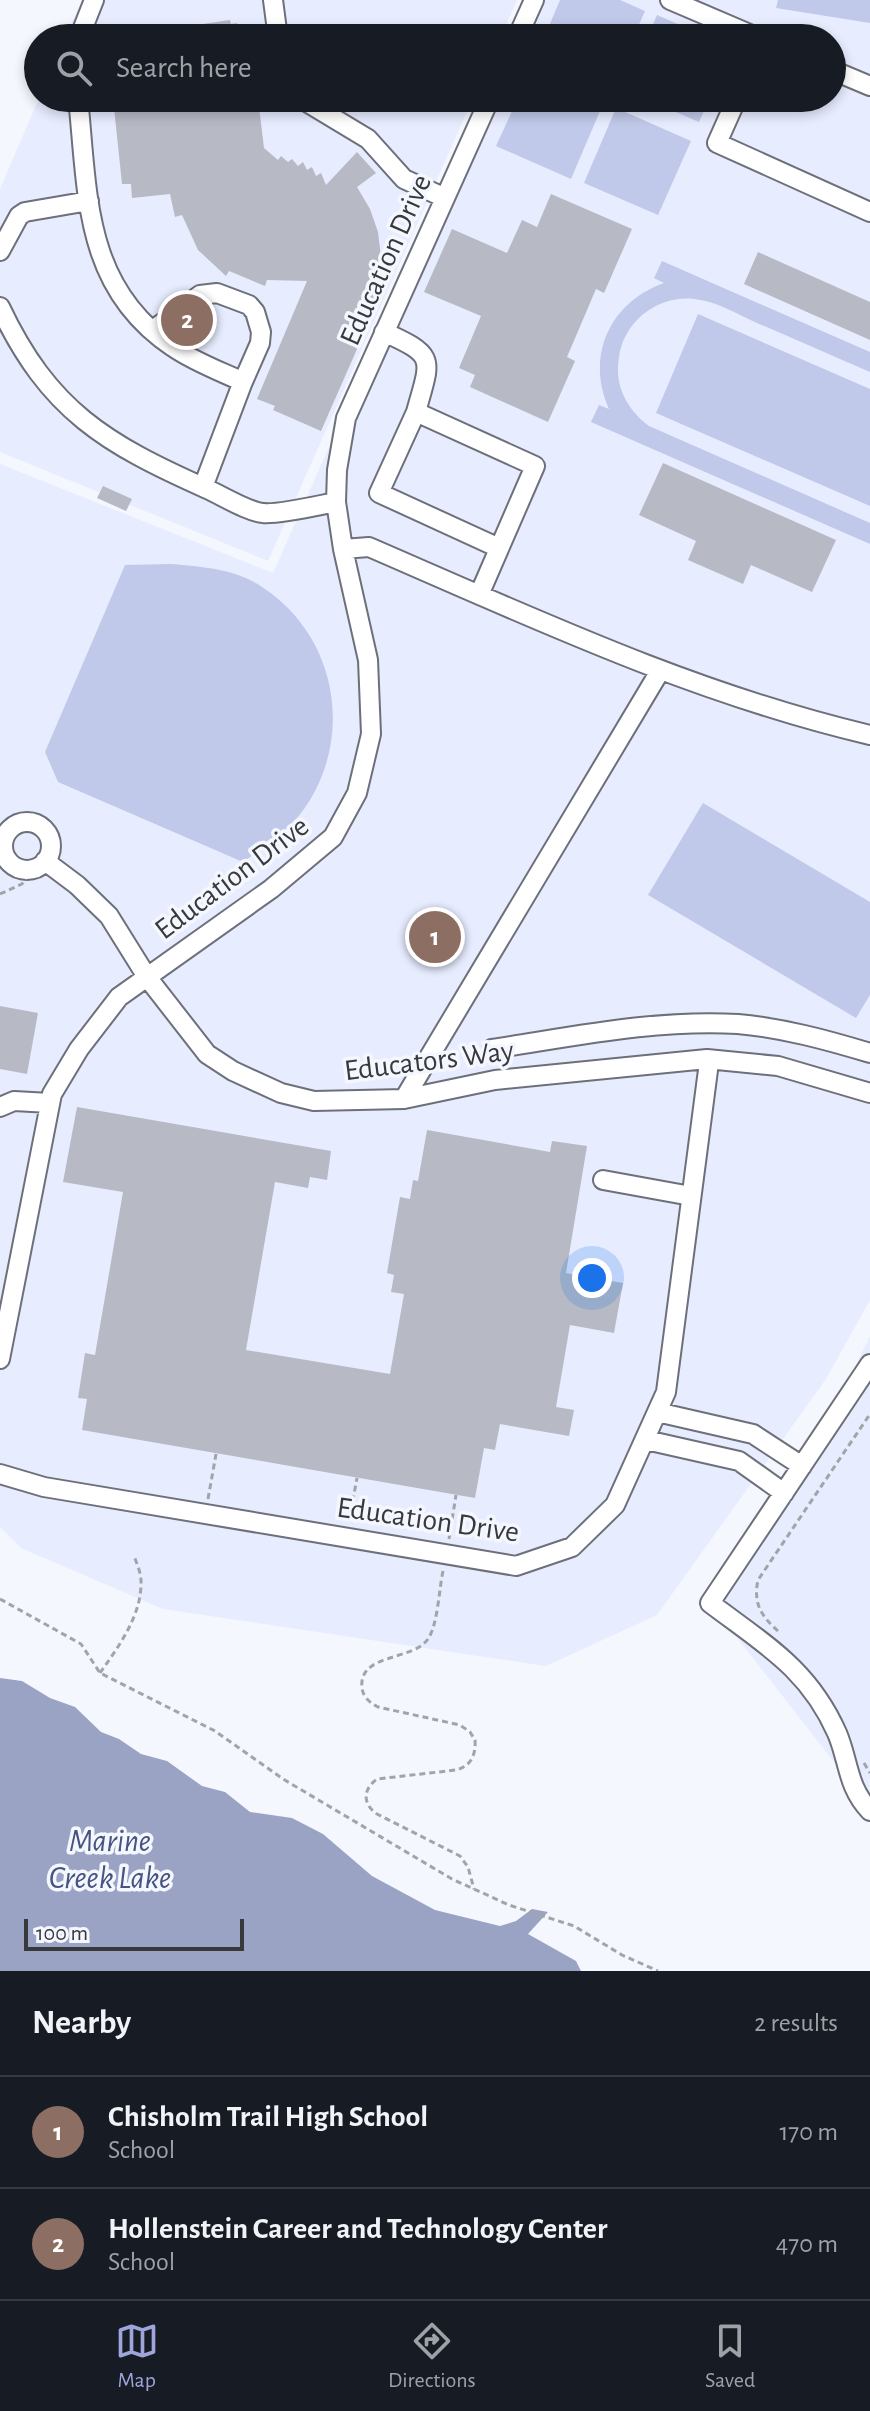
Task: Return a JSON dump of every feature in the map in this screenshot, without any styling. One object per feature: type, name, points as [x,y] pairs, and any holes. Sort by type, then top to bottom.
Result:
[{"type":"street","points":[[85,24],[94,0]]},
{"type":"street","points":[[273,0],[276,24]]},
{"type":"street","points":[[523,24],[534,0]]},
{"type":"street","points":[[670,0],[726,24]]},
{"type":"street","points":[[846,76],[870,86]]},
{"type":"street","points":[[79,112],[94,234],[110,280],[129,306],[174,348],[242,384]]},
{"type":"street","points":[[323,112],[368,139],[404,179],[445,198]]},
{"type":"street","name":"Education Drive","points":[[0,1359],[52,1094],[79,1049],[119,997],[271,889],[333,837],[357,793],[371,734],[368,660],[343,549],[336,502],[337,470],[346,418],[484,112]]},
{"type":"street","points":[[731,112],[717,143],[870,212]]},
{"type":"street","points":[[0,251],[19,216],[25,212],[89,201]]},
{"type":"street","points":[[153,330],[200,295],[217,293],[249,305],[260,321],[260,343],[203,487]]},
{"type":"street","points":[[0,307],[37,372],[53,393],[94,429],[143,460],[263,513],[336,502]]},
{"type":"street","points":[[384,332],[418,347],[424,354],[427,369],[416,412],[379,493],[499,548]]},
{"type":"street","points":[[416,412],[535,466],[479,595]]},
{"type":"street","points":[[343,549],[369,547],[713,691],[870,735]]},
{"type":"street","points":[[404,1099],[660,671]]},
{"type":"street","name":"Educators Way","points":[[38,866],[77,885],[109,916],[147,977],[207,1054],[250,1080],[281,1093],[314,1101],[404,1099],[495,1080],[707,1059],[778,1066],[870,1093]]},
{"type":"street","points":[[492,1049],[624,1030],[735,1024],[816,1037],[870,1053]]},
{"type":"street","name":"Education Drive","points":[[0,1474],[44,1487],[516,1566],[572,1547],[615,1505],[666,1392],[707,1059]]},
{"type":"street","points":[[0,1107],[14,1101],[50,1103]]},
{"type":"street","points":[[603,1180],[691,1196]]},
{"type":"street","points":[[870,1364],[710,1603],[770,1646],[812,1689],[837,1735],[849,1780],[870,1811]]},
{"type":"street","points":[[657,1412],[753,1434],[802,1466]]},
{"type":"street","points":[[646,1440],[739,1461],[784,1493]]},
{"type":"path","points":[[0,894],[22,884],[38,866]]},
{"type":"path","points":[[784,1637],[760,1612],[756,1599],[758,1580],[870,1414]]},
{"type":"path","points":[[208,1499],[216,1454]]},
{"type":"path","points":[[348,1525],[357,1478]]},
{"type":"path","points":[[447,1551],[456,1495]]},
{"type":"path","points":[[100,1673],[121,1642],[137,1605],[141,1579],[134,1556]]},
{"type":"path","points":[[443,1571],[431,1633],[425,1643],[416,1650],[369,1668],[363,1679],[363,1693],[378,1707],[464,1727],[475,1740],[474,1755],[465,1767],[456,1770],[377,1779],[369,1786],[366,1799],[368,1807],[377,1814],[460,1856],[468,1867],[474,1889]]},
{"type":"path","points":[[0,1599],[81,1644],[100,1673],[215,1731],[283,1779],[452,1879],[509,1905],[563,1923],[658,1971]]},
{"type":"path","points":[[864,1762],[870,1773]]},
{"type":"shaded area","points":[[82,0],[517,0],[506,24],[71,24]]},
{"type":"shaded area","points":[[528,0],[870,0],[870,1300],[826,1379],[657,1615],[546,1666],[163,1609],[21,1548],[0,1527],[0,464],[273,573],[478,112],[846,112],[846,24],[517,24]]},
{"type":"shaded area","points":[[560,0],[620,0],[645,11],[639,24],[550,24]]},
{"type":"shaded area","points":[[778,0],[870,0],[870,23],[776,8]]},
{"type":"shaded area","points":[[657,15],[678,24],[653,24]]},
{"type":"shaded area","points":[[33,112],[467,112],[268,561],[0,452],[0,189]]},
{"type":"shaded area","points":[[512,112],[600,112],[571,179],[496,146]]},
{"type":"shaded area","points":[[614,112],[625,112],[691,141],[658,215],[584,183]]},
{"type":"shaded area","points":[[676,112],[704,112],[699,122]]},
{"type":"shaded area","points":[[662,261],[870,352],[870,372],[718,305],[681,299],[656,306],[635,322],[622,344],[618,378],[634,412],[649,426],[870,523],[870,544],[591,422],[599,405],[609,409],[600,370],[607,333],[629,303],[664,283],[654,278]]},
{"type":"shaded area","points":[[698,314],[870,389],[870,506],[656,413]]},
{"type":"shaded area","points":[[172,564],[232,573],[265,589],[289,609],[307,632],[321,658],[330,686],[333,714],[331,744],[310,800],[289,827],[243,862],[58,782],[45,752],[125,565]]},
{"type":"shaded area","points":[[703,803],[870,902],[870,995],[856,1018],[648,895]]},
{"type":"shaded area","points":[[870,1336],[870,1808],[710,1603],[821,1437]]},
{"type":"water","name":"Marine Creek Lake","points":[[0,1678],[22,1681],[50,1698],[75,1707],[101,1732],[119,1739],[141,1754],[167,1761],[202,1786],[225,1792],[250,1812],[292,1818],[323,1834],[372,1876],[435,1910],[500,1926],[516,1921],[532,1909],[548,1912],[528,1934],[576,1961],[581,1971],[0,1971]]},
{"type":"building","points":[[230,20],[231,24],[203,24]]},
{"type":"building","points":[[114,112],[260,112],[264,148],[278,160],[281,156],[288,162],[292,159],[298,166],[303,162],[307,170],[312,167],[316,176],[321,173],[326,185],[357,152],[376,173],[357,187],[370,209],[378,232],[381,257],[379,283],[369,314],[372,315],[321,431],[273,410],[275,406],[257,399],[307,281],[267,280],[265,286],[229,271],[226,276],[198,250],[182,215],[175,217],[170,194],[132,198],[131,184],[122,184]]},
{"type":"building","points":[[551,194],[632,229],[604,293],[596,289],[567,357],[575,361],[548,422],[470,387],[475,375],[459,368],[481,316],[424,292],[452,229],[507,253],[522,220],[537,227]]},
{"type":"building","points":[[758,252],[870,302],[870,340],[744,284]]},
{"type":"building","points":[[663,463],[836,540],[812,592],[751,565],[743,584],[688,560],[696,541],[639,515]]},
{"type":"building","points":[[103,486],[132,499],[126,511],[97,498]]},
{"type":"building","points":[[0,1006],[38,1013],[27,1074],[0,1069]]},
{"type":"building","points":[[77,1107],[331,1151],[327,1180],[310,1177],[308,1188],[275,1182],[246,1350],[390,1374],[404,1294],[391,1292],[394,1275],[387,1273],[400,1197],[410,1199],[413,1180],[418,1181],[427,1130],[550,1152],[552,1141],[587,1146],[566,1273],[623,1283],[614,1333],[570,1325],[556,1407],[574,1410],[569,1436],[500,1424],[495,1450],[484,1448],[475,1498],[82,1430],[87,1399],[78,1398],[85,1353],[95,1355],[123,1192],[63,1182]]},
{"type":"place","name":"Hollenstein Career and Technology Center","points":[[187,320]]},
{"type":"place","name":"Chisholm Trail High School","points":[[435,937]]}]
